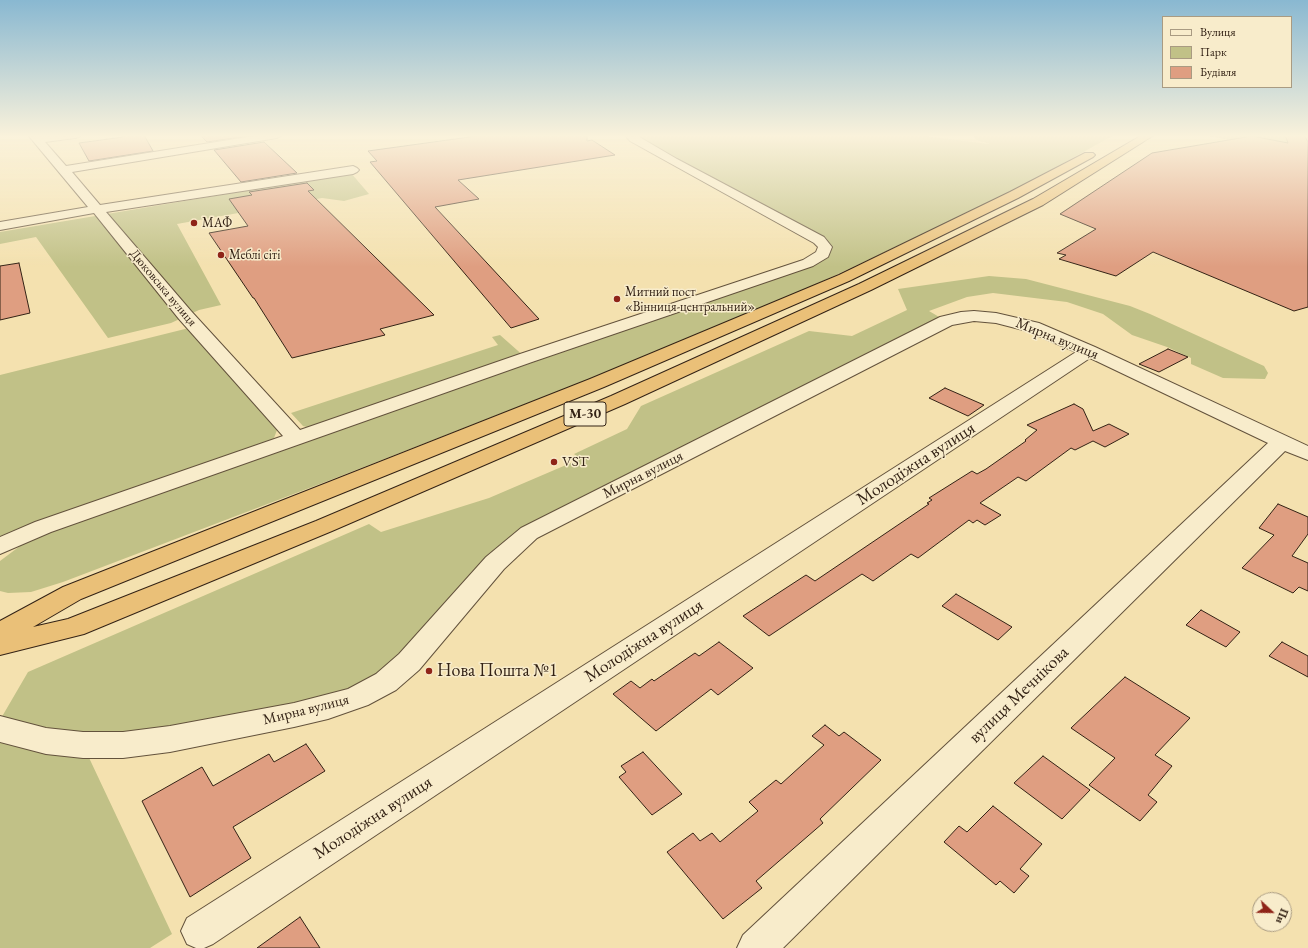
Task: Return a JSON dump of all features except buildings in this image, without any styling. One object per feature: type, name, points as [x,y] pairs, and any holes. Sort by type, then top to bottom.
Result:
[{"type":"highway","name":"М-30","points":[[0,634],[72,593],[590,386],[844,278],[1014,195],[1043,179]]},
{"type":"highway","name":"М-30","points":[[0,645],[74,627],[324,526],[618,400],[865,287],[1038,202],[1076,179]]},
{"type":"street","name":"Дюковська вулиця","points":[[72,179],[185,315],[296,438]]},
{"type":"street","points":[[0,226],[97,209],[292,179]]},
{"type":"street","points":[[0,546],[43,527],[526,358],[808,263],[823,254],[825,247],[819,240],[708,179]]},
{"type":"street","name":"Мирна вулиця","points":[[0,729],[46,741],[83,745],[123,745],[170,739],[328,707],[358,697],[386,682],[409,662],[495,563],[529,533],[946,321],[974,316],[1008,320],[1033,327],[1089,351],[1308,454]]},
{"type":"street","name":"Молодіжна вулиця","points":[[200,931],[1089,351]]},
{"type":"street","name":"вулиця Мечнікова","points":[[756,948],[1282,442]]},
{"type":"green space","points":[[314,179],[356,179],[369,194],[344,201],[322,198],[177,224],[221,305],[199,310],[171,323],[108,338],[36,237],[0,244],[0,232]]},
{"type":"green space","points":[[705,179],[1035,179],[1008,194],[794,294],[587,380],[63,582],[31,592],[8,593],[0,591],[0,561],[32,537],[805,268],[825,247]]},
{"type":"green space","points":[[989,276],[1026,279],[1130,306],[1264,366],[1268,373],[1265,379],[1223,378],[1191,364],[1191,358],[1167,347],[1132,335],[1103,314],[1067,302],[993,293],[967,297],[929,311],[946,321],[529,533],[358,697],[83,745],[172,934],[150,948],[0,948],[0,720],[28,672],[369,524],[381,532],[489,498],[580,459],[574,454],[627,429],[641,406],[809,331],[852,336],[907,310],[898,289]]},
{"type":"green space","points":[[189,328],[277,430],[274,438],[264,446],[0,538],[0,375]]},
{"type":"green space","points":[[500,335],[526,358],[310,428],[303,426],[291,413],[498,345],[492,337]]},
{"type":"place","name":"МАФ","points":[[194,223]]},
{"type":"place","name":"Меблі сіті","points":[[221,255]]},
{"type":"place","name":"Митний пост «Вінниця-центральний»","points":[[617,299]]},
{"type":"place","name":"VST","points":[[554,462]]},
{"type":"place","name":"Нова Пошта №1","points":[[429,671]]}]
